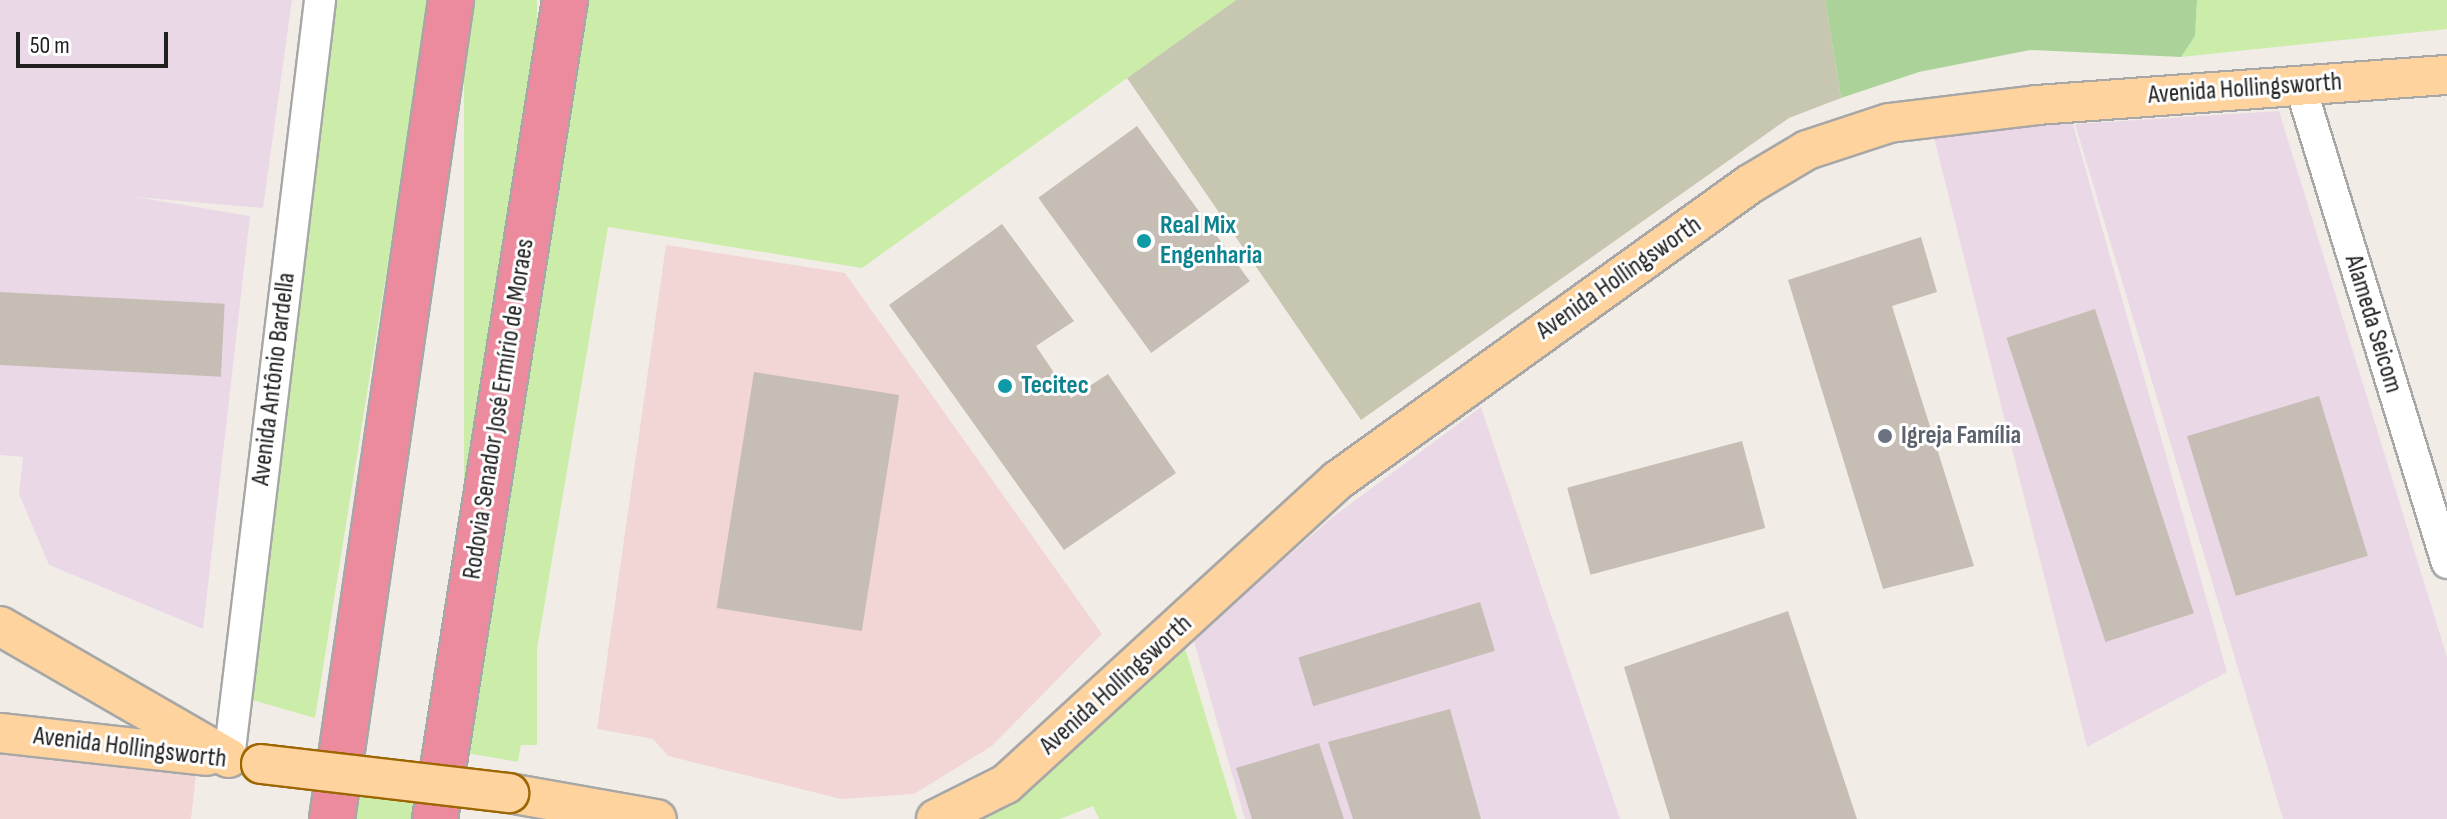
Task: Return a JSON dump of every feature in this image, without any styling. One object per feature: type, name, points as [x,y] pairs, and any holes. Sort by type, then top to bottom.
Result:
[{"type":"highway","points":[[332,819],[451,0]]},
{"type":"highway","name":"Rodovia Senador José Ermírio de Moraes","points":[[435,819],[565,0]]},
{"type":"main road","name":"Avenida Hollingsworth","points":[[936,819],[1006,784],[1338,480],[1750,184],[1807,150],[1889,123],[2068,101],[2447,75]]},
{"type":"main road","points":[[0,626],[245,761]]},
{"type":"main road","name":"Avenida Hollingsworth","points":[[0,733],[509,793],[573,812]]},
{"type":"main road","points":[[573,812],[657,819]]},
{"type":"street","name":"Avenida Antônio Bardella","points":[[245,761],[320,0]]},
{"type":"street","name":"Alameda Seicom","points":[[2300,85],[2447,563]]},
{"type":"shaded area","points":[[0,0],[292,0],[263,208],[136,197],[250,216],[203,629],[49,565],[19,494],[23,457],[0,455]]},
{"type":"shaded area","points":[[1236,0],[1825,0],[1841,98],[1789,118],[1361,420],[1127,78]]},
{"type":"shaded area","points":[[2279,111],[2447,657],[2447,819],[2283,819],[2075,124]]},
{"type":"shaded area","points":[[2070,114],[2227,672],[2087,747],[1933,134]]},
{"type":"shaded area","points":[[666,245],[845,273],[1102,634],[992,746],[914,794],[841,799],[668,756],[653,739],[597,729]]},
{"type":"shaded area","points":[[1481,407],[1620,819],[1245,819],[1193,638],[1334,516]]},
{"type":"shaded area","points":[[0,753],[196,775],[191,819],[0,819]]},
{"type":"green space","points":[[335,0],[430,0],[315,718],[252,700]]},
{"type":"green space","points":[[464,0],[537,0],[537,745],[464,745]]},
{"type":"green space","points":[[585,0],[1236,0],[862,268],[608,227],[518,762],[466,753]]},
{"type":"green space","points":[[1825,0],[2197,0],[2195,36],[2181,57],[2030,50],[1919,72],[1841,98]]},
{"type":"green space","points":[[2197,0],[2447,0],[2447,29],[2181,57],[2195,36]]},
{"type":"green space","points":[[1183,641],[1237,819],[1099,819],[1093,806],[1060,819],[983,819],[1034,783]]},
{"type":"green space","points":[[345,791],[425,801],[423,819],[342,819]]},
{"type":"building","name":"Real Mix Engenharia","points":[[1137,126],[1250,281],[1151,353],[1038,198]]},
{"type":"building","name":"Tecitec","points":[[1002,224],[1074,321],[1036,346],[1071,398],[1108,374],[1176,473],[1064,550],[889,305]]},
{"type":"building","name":"Igreja Família","points":[[1921,237],[1937,292],[1892,306],[1974,566],[1883,589],[1788,280]]},
{"type":"building","points":[[0,292],[225,304],[221,377],[0,365]]},
{"type":"building","points":[[2095,309],[2194,613],[2105,642],[2007,338]]},
{"type":"building","points":[[754,372],[899,395],[862,631],[717,608]]},
{"type":"building","points":[[2319,396],[2368,556],[2236,596],[2187,436]]},
{"type":"building","points":[[1742,441],[1765,528],[1590,575],[1567,488]]},
{"type":"building","points":[[1480,602],[1495,651],[1313,706],[1298,658]]},
{"type":"building","points":[[1788,611],[1857,819],[1670,819],[1624,667]]},
{"type":"building","points":[[1450,709],[1481,819],[1353,819],[1328,742]]},
{"type":"building","points":[[1319,743],[1344,819],[1252,819],[1236,768]]},
{"type":"place","name":"Real Mix Engenharia","points":[[1144,241]]},
{"type":"place","name":"Tecitec","points":[[1005,386]]},
{"type":"place","name":"Igreja Família","points":[[1885,436]]}]
